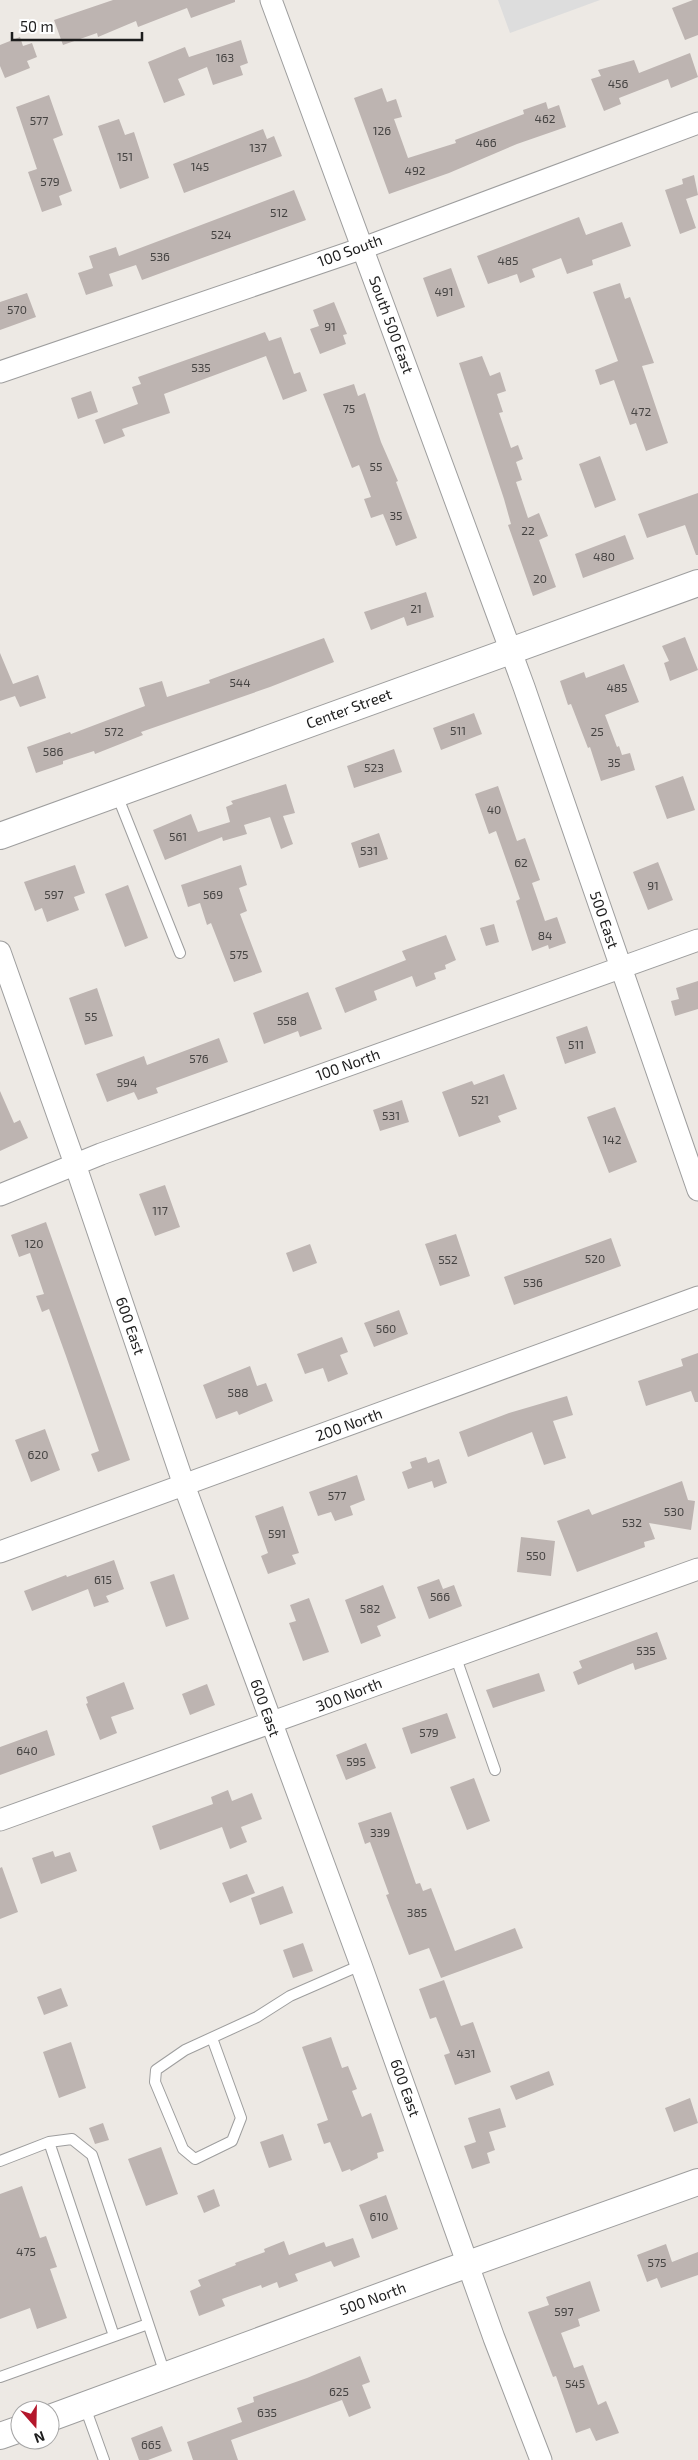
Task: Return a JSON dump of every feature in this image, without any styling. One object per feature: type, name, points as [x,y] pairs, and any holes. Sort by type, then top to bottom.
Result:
[{"type":"street","name":"South 500 East","points":[[271,0],[510,651]]},
{"type":"street","name":"100 South","points":[[0,372],[363,248],[539,180],[698,123]]},
{"type":"street","name":"Center Street","points":[[0,836],[698,583]]},
{"type":"street","name":"500 East","points":[[510,651],[698,1190]]},
{"type":"street","name":"100 North","points":[[0,1195],[76,1164],[698,940]]},
{"type":"street","name":"600 East","points":[[0,952],[76,1164],[184,1485],[541,2460]]},
{"type":"street","name":"200 North","points":[[0,1552],[698,1297]]},
{"type":"street","name":"300 North","points":[[0,1820],[698,1569]]},
{"type":"street","name":"500 North","points":[[60,2414],[468,2264],[698,2182]]},
{"type":"lane","points":[[117,794],[180,953]]},
{"type":"lane","points":[[455,1655],[495,1770]]},
{"type":"lane","points":[[212,2038],[241,2118],[232,2141],[195,2159],[183,2149],[155,2082],[156,2070],[185,2050],[257,2016],[290,1996],[361,1965]]},
{"type":"lane","points":[[0,2161],[49,2142],[72,2139],[92,2155],[165,2375]]},
{"type":"lane","points":[[49,2142],[114,2336]]},
{"type":"lane","points":[[0,2377],[148,2324]]},
{"type":"lane","points":[[84,2405],[104,2460]]},
{"type":"shaded area","points":[[498,0],[600,0],[510,33]]},
{"type":"building","points":[[113,0],[235,0],[235,2],[191,18],[187,8],[138,27],[136,21],[98,37],[97,33],[63,45],[54,20]]},
{"type":"building","points":[[698,0],[698,35],[685,40],[672,8]]},
{"type":"building","points":[[20,37],[23,46],[32,43],[37,57],[27,61],[30,68],[5,78],[0,66],[0,45]]},
{"type":"building","points":[[241,40],[248,63],[240,66],[243,75],[213,85],[207,67],[178,79],[185,95],[164,103],[148,62],[185,47],[189,57]]},
{"type":"building","points":[[690,53],[698,77],[671,88],[668,79],[619,98],[621,104],[604,111],[591,79],[601,76],[598,70],[634,60],[639,73]]},
{"type":"building","points":[[382,88],[387,102],[396,99],[402,117],[394,119],[408,158],[456,143],[455,140],[524,114],[523,110],[546,102],[548,109],[559,105],[566,127],[517,144],[449,173],[389,194],[354,98]]},
{"type":"building","points":[[49,95],[63,135],[53,139],[72,191],[59,196],[62,205],[42,212],[28,172],[37,169],[16,107]]},
{"type":"building","points":[[119,119],[125,135],[134,132],[149,178],[120,189],[98,126]]},
{"type":"building","points":[[263,129],[267,139],[274,136],[282,156],[184,193],[173,164]]},
{"type":"building","points":[[694,175],[698,195],[686,199],[696,228],[680,234],[665,190],[683,184],[682,179]]},
{"type":"building","points":[[294,190],[306,220],[142,280],[136,265],[109,274],[113,286],[86,295],[78,273],[93,268],[89,256],[116,247],[119,256]]},
{"type":"building","points":[[579,217],[586,235],[622,222],[631,246],[592,260],[593,265],[567,274],[561,258],[532,269],[535,277],[520,283],[517,274],[488,284],[477,256]]},
{"type":"building","points":[[451,268],[465,307],[437,317],[423,278]]},
{"type":"building","points":[[620,283],[625,299],[630,297],[654,363],[642,366],[668,443],[646,451],[636,423],[630,425],[614,380],[600,385],[595,370],[618,361],[593,292]]},
{"type":"building","points":[[27,293],[36,317],[0,330],[0,302]]},
{"type":"building","points":[[334,302],[347,334],[343,335],[346,344],[320,354],[310,329],[319,326],[313,310]]},
{"type":"building","points":[[265,332],[269,341],[281,337],[294,374],[300,372],[307,391],[283,400],[266,356],[164,394],[170,413],[122,429],[125,436],[104,444],[95,420],[138,404],[132,387],[141,384],[138,377]]},
{"type":"building","points":[[482,356],[490,376],[500,372],[506,391],[497,394],[503,412],[499,413],[511,448],[518,445],[523,459],[516,462],[522,480],[516,482],[528,518],[539,513],[548,536],[539,540],[556,587],[533,596],[508,525],[511,524],[504,499],[459,363]]},
{"type":"building","points":[[354,384],[358,396],[365,393],[417,538],[396,546],[383,514],[371,518],[364,499],[371,497],[359,465],[352,468],[323,394]]},
{"type":"building","points":[[91,391],[98,412],[78,419],[71,398]]},
{"type":"building","points":[[600,456],[616,500],[595,508],[579,464]]},
{"type":"building","points":[[698,493],[698,555],[696,555],[685,525],[647,538],[638,514]]},
{"type":"building","points":[[625,535],[634,559],[583,578],[575,554]]},
{"type":"building","points":[[426,592],[434,617],[407,626],[404,617],[371,630],[364,612]]},
{"type":"building","points":[[685,637],[698,670],[670,681],[664,663],[669,661],[662,646]]},
{"type":"building","points":[[324,638],[334,662],[270,687],[141,732],[143,735],[95,754],[94,751],[63,761],[63,764],[36,773],[27,747],[70,732],[71,734],[145,706],[139,688],[162,681],[167,697],[210,683],[209,680]]},
{"type":"building","points":[[0,653],[13,684],[38,675],[46,698],[20,707],[15,696],[0,701]]},
{"type":"building","points":[[624,664],[639,702],[605,715],[617,747],[619,746],[622,755],[630,753],[635,770],[601,781],[590,747],[588,748],[571,704],[568,705],[560,681],[584,672],[586,678]]},
{"type":"building","points":[[474,713],[482,734],[441,750],[433,728]]},
{"type":"building","points":[[394,749],[402,772],[354,788],[347,766]]},
{"type":"building","points":[[683,776],[695,810],[667,819],[655,786]]},
{"type":"building","points":[[286,784],[295,813],[283,816],[293,844],[281,849],[270,817],[244,825],[247,834],[223,841],[222,837],[165,860],[153,830],[191,814],[198,832],[230,822],[226,807],[233,804],[231,801]]},
{"type":"building","points":[[498,786],[517,841],[525,838],[540,880],[532,883],[545,921],[557,917],[566,943],[549,949],[548,945],[532,951],[516,901],[520,899],[496,831],[489,834],[475,794]]},
{"type":"building","points":[[379,833],[388,859],[359,868],[351,843]]},
{"type":"building","points":[[658,862],[673,900],[648,910],[633,872]]},
{"type":"building","points":[[75,865],[85,893],[74,897],[79,910],[47,922],[42,908],[35,911],[24,882]]},
{"type":"building","points":[[241,865],[247,885],[239,888],[247,911],[240,914],[262,972],[234,982],[211,923],[207,925],[200,903],[188,907],[181,885]]},
{"type":"building","points":[[128,885],[148,938],[125,947],[105,894]]},
{"type":"building","points":[[494,924],[499,942],[486,946],[480,928]]},
{"type":"building","points":[[446,935],[456,960],[445,965],[446,969],[434,973],[436,979],[416,987],[412,976],[374,991],[377,1000],[345,1013],[335,988],[406,960],[402,951]]},
{"type":"building","points":[[698,981],[698,1009],[675,1016],[671,1001],[679,999],[676,988]]},
{"type":"building","points":[[97,988],[113,1036],[85,1045],[69,998]]},
{"type":"building","points":[[308,992],[322,1029],[300,1037],[298,1031],[264,1044],[253,1013]]},
{"type":"building","points":[[587,1026],[596,1053],[565,1064],[556,1037]]},
{"type":"building","points":[[219,1038],[228,1062],[156,1088],[158,1093],[138,1100],[134,1092],[107,1102],[96,1074],[144,1056],[147,1065]]},
{"type":"building","points":[[504,1074],[517,1109],[498,1116],[501,1122],[459,1137],[442,1092],[472,1081],[474,1085]]},
{"type":"building","points":[[0,1091],[14,1123],[20,1120],[28,1138],[0,1151]]},
{"type":"building","points":[[402,1100],[409,1122],[380,1131],[373,1110]]},
{"type":"building","points":[[615,1107],[637,1162],[609,1173],[587,1117]]},
{"type":"building","points":[[165,1185],[180,1227],[155,1236],[139,1194]]},
{"type":"building","points":[[46,1222],[130,1460],[98,1472],[91,1454],[99,1451],[49,1309],[42,1312],[36,1296],[44,1294],[30,1253],[19,1257],[11,1235]]},
{"type":"building","points":[[456,1234],[470,1276],[440,1286],[425,1244]]},
{"type":"building","points":[[611,1238],[621,1266],[514,1305],[504,1277]]},
{"type":"building","points":[[310,1244],[317,1263],[293,1272],[286,1253]]},
{"type":"building","points":[[399,1310],[408,1334],[374,1347],[364,1323]]},
{"type":"building","points":[[342,1337],[348,1352],[340,1355],[348,1374],[328,1382],[323,1368],[305,1374],[297,1354]]},
{"type":"building","points":[[698,1353],[698,1402],[695,1402],[691,1391],[646,1406],[638,1381],[683,1366],[681,1359]]},
{"type":"building","points":[[250,1366],[257,1386],[266,1383],[273,1401],[239,1415],[237,1411],[216,1419],[203,1385]]},
{"type":"building","points":[[567,1396],[573,1415],[553,1421],[566,1458],[544,1465],[532,1432],[468,1457],[459,1432],[509,1413]]},
{"type":"building","points":[[45,1429],[60,1470],[31,1482],[15,1440]]},
{"type":"building","points":[[426,1457],[428,1463],[439,1459],[447,1483],[434,1488],[432,1481],[408,1489],[402,1472],[412,1468],[410,1462]]},
{"type":"building","points":[[357,1475],[365,1500],[350,1506],[353,1515],[335,1521],[331,1512],[318,1516],[309,1492]]},
{"type":"building","points":[[682,1481],[688,1500],[695,1501],[691,1530],[649,1523],[655,1539],[644,1542],[645,1547],[577,1572],[557,1521],[589,1509],[592,1515]]},
{"type":"building","points":[[283,1506],[299,1553],[292,1555],[296,1564],[268,1574],[261,1556],[268,1553],[255,1516]]},
{"type":"building","points":[[521,1537],[555,1541],[551,1576],[517,1572]]},
{"type":"building","points":[[114,1560],[124,1589],[106,1596],[109,1602],[94,1607],[88,1589],[32,1611],[24,1591]]},
{"type":"building","points":[[174,1574],[189,1619],[166,1627],[150,1582]]},
{"type":"building","points":[[439,1579],[443,1589],[454,1585],[462,1606],[429,1619],[417,1587]]},
{"type":"building","points":[[383,1585],[396,1618],[377,1626],[381,1636],[361,1644],[345,1600]]},
{"type":"building","points":[[309,1598],[329,1652],[303,1661],[289,1623],[296,1621],[290,1605]]},
{"type":"building","points":[[657,1632],[667,1659],[635,1670],[633,1663],[578,1685],[573,1672],[582,1668],[579,1661]]},
{"type":"building","points":[[539,1673],[545,1691],[493,1708],[486,1690]]},
{"type":"building","points":[[124,1682],[134,1709],[111,1717],[117,1733],[100,1740],[86,1704],[88,1703],[86,1697]]},
{"type":"building","points":[[207,1684],[215,1705],[190,1715],[182,1694]]},
{"type":"building","points":[[447,1713],[456,1738],[411,1754],[402,1728]]},
{"type":"building","points":[[47,1730],[55,1755],[0,1775],[0,1747]]},
{"type":"building","points":[[366,1743],[376,1768],[346,1780],[336,1755]]},
{"type":"building","points":[[474,1778],[490,1821],[467,1830],[450,1787]]},
{"type":"building","points":[[228,1790],[232,1801],[252,1793],[262,1819],[241,1827],[247,1842],[230,1849],[222,1827],[160,1850],[152,1826],[213,1804],[211,1797]]},
{"type":"building","points":[[391,1812],[416,1884],[420,1883],[423,1891],[431,1888],[455,1951],[515,1928],[523,1948],[441,1978],[429,1948],[409,1955],[386,1895],[389,1894],[370,1842],[365,1844],[358,1823]]},
{"type":"building","points":[[53,1851],[55,1857],[70,1852],[77,1871],[41,1884],[32,1858]]},
{"type":"building","points":[[2,1867],[18,1912],[0,1919],[0,1868]]},
{"type":"building","points":[[247,1874],[255,1893],[230,1903],[222,1883]]},
{"type":"building","points":[[283,1886],[293,1913],[260,1925],[251,1898]]},
{"type":"building","points":[[303,1943],[313,1971],[293,1978],[283,1950]]},
{"type":"building","points":[[444,1980],[461,2026],[473,2022],[491,2072],[455,2085],[444,2055],[450,2053],[436,2017],[430,2019],[419,1989]]},
{"type":"building","points":[[61,1988],[68,2006],[44,2015],[37,1997]]},
{"type":"building","points":[[331,2037],[342,2068],[348,2066],[357,2089],[352,2091],[362,2117],[371,2113],[384,2151],[377,2153],[378,2158],[351,2171],[350,2169],[342,2172],[330,2142],[324,2144],[317,2124],[328,2120],[302,2047]]},
{"type":"building","points":[[71,2042],[86,2088],[59,2098],[43,2052]]},
{"type":"building","points":[[549,2071],[554,2085],[516,2100],[510,2086]]},
{"type":"building","points":[[690,2098],[698,2123],[674,2132],[665,2108]]},
{"type":"building","points":[[500,2108],[506,2127],[489,2132],[495,2150],[487,2153],[490,2163],[472,2169],[464,2146],[476,2142],[468,2118]]},
{"type":"building","points":[[103,2123],[109,2140],[95,2144],[89,2128]]},
{"type":"building","points":[[283,2134],[292,2160],[269,2168],[260,2142]]},
{"type":"building","points":[[161,2147],[178,2194],[146,2206],[128,2159]]},
{"type":"building","points":[[22,2186],[40,2238],[46,2236],[57,2267],[50,2269],[67,2318],[37,2329],[30,2308],[0,2319],[0,2194]]},
{"type":"building","points":[[214,2189],[220,2206],[204,2213],[197,2196]]},
{"type":"building","points":[[386,2195],[398,2229],[372,2239],[359,2205]]},
{"type":"building","points":[[353,2238],[360,2257],[334,2267],[331,2261],[295,2274],[298,2281],[279,2288],[277,2282],[262,2288],[261,2285],[222,2299],[225,2306],[199,2316],[190,2291],[201,2286],[198,2280],[265,2252],[264,2249],[284,2241],[289,2255],[324,2242],[326,2247]]},
{"type":"building","points":[[666,2244],[672,2262],[698,2252],[698,2275],[661,2288],[657,2278],[647,2282],[637,2255]]},
{"type":"building","points":[[590,2281],[600,2311],[578,2319],[580,2326],[561,2333],[574,2368],[583,2365],[598,2405],[606,2401],[619,2433],[596,2441],[590,2428],[576,2433],[556,2376],[553,2377],[528,2312],[549,2305],[546,2297]]},
{"type":"building","points":[[360,2356],[370,2382],[362,2385],[371,2408],[349,2417],[342,2400],[231,2440],[238,2460],[193,2460],[187,2442],[242,2422],[237,2408],[254,2402],[253,2397],[307,2378]]},
{"type":"building","points":[[162,2426],[172,2451],[148,2460],[139,2460],[131,2438]]}]
